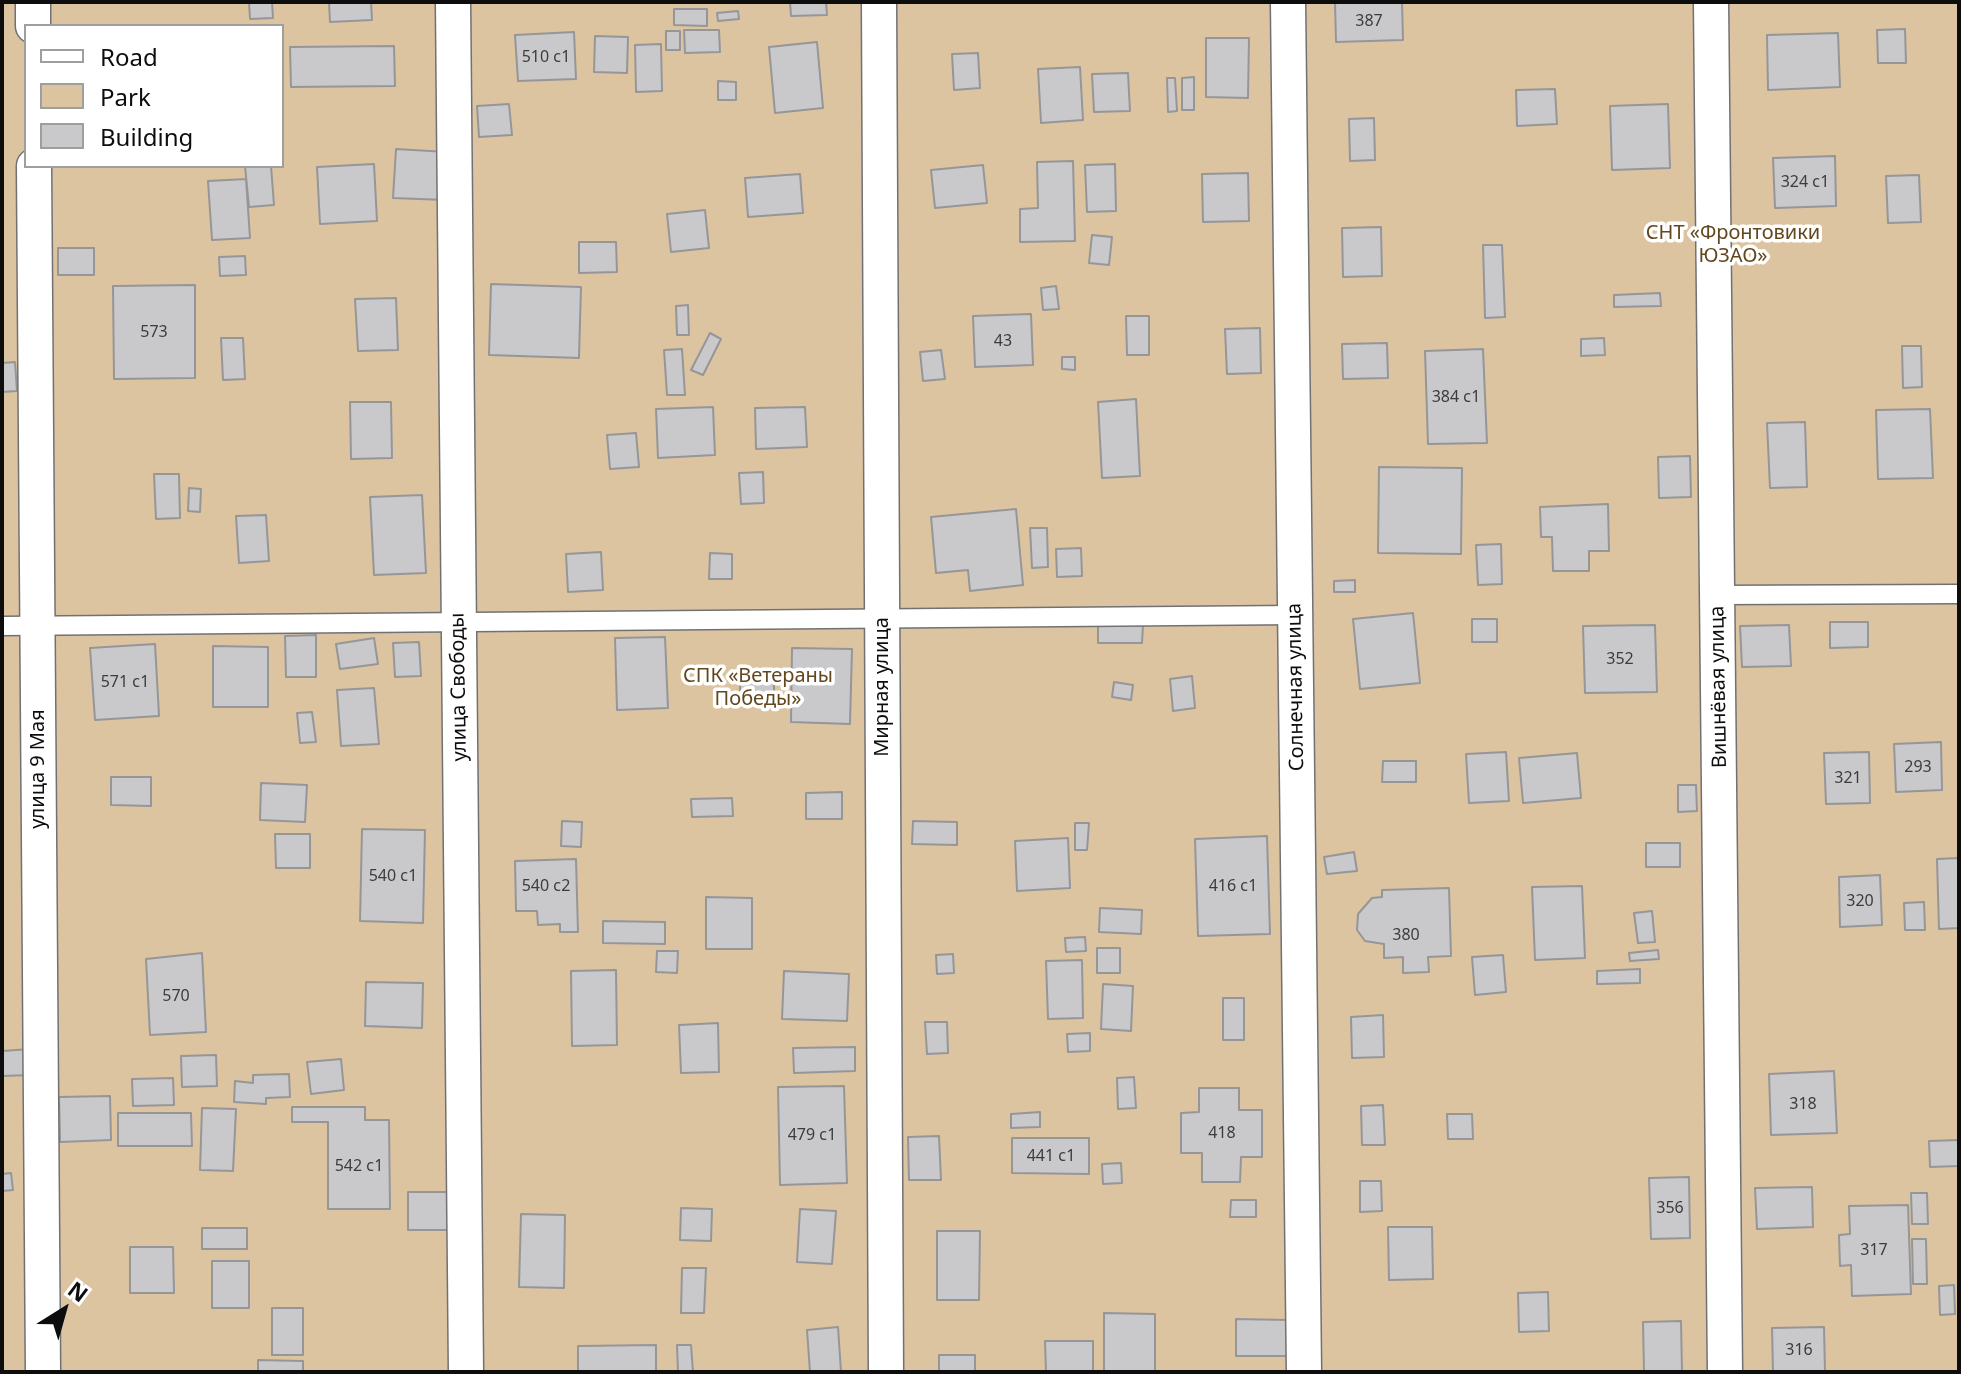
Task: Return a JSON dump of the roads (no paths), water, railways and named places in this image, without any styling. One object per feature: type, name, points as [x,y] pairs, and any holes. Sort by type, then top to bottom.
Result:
[{"type":"street","points":[[33,2],[33,24]]},
{"type":"street","name":"улица Свободы","points":[[453,2],[466,1372]]},
{"type":"street","name":"Мирная улица","points":[[879,2],[886,1372]]},
{"type":"street","name":"Солнечная улица","points":[[1288,2],[1304,1372]]},
{"type":"street","name":"Вишнёвая улица","points":[[1711,2],[1725,1372]]},
{"type":"street","name":"улица 9 Мая","points":[[34,168],[43,1372]]},
{"type":"lane","points":[[1718,595],[1959,594]]},
{"type":"lane","points":[[2,626],[1295,615]]},
{"type":"park label","name":"СНТ «Фронтовики ЮЗАО»","points":[[1733,244]]},
{"type":"park label","name":"СПК «Ветераны Победы»","points":[[758,688]]}]
